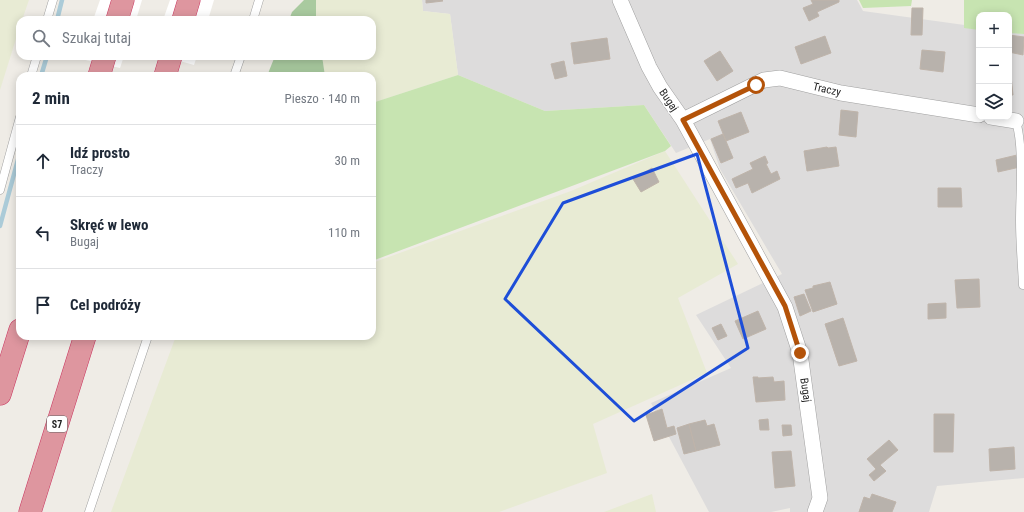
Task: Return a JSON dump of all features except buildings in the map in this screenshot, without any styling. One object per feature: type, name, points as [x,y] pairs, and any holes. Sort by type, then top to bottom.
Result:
[{"type":"highway","points":[[118,16],[123,0]]},
{"type":"highway","points":[[184,16],[189,0]]},
{"type":"highway","points":[[0,394],[17,340]]},
{"type":"highway","name":"S7","points":[[30,512],[84,340]]},
{"type":"street","name":"Bugaj","points":[[620,0],[649,67],[660,87],[683,120],[785,306],[800,353],[820,498],[815,512]]},
{"type":"street","name":"Traczy","points":[[683,120],[764,80],[780,78],[842,93],[976,115]]},
{"type":"street","points":[[1010,120],[1016,121]]},
{"type":"lane","points":[[48,16],[53,0]]},
{"type":"lane","points":[[254,16],[259,0]]},
{"type":"lane","points":[[32,72],[36,60]]},
{"type":"lane","points":[[235,72],[240,60]]},
{"type":"lane","points":[[1016,121],[1020,129],[1024,161],[1022,232],[1023,286],[1024,285]]},
{"type":"lane","points":[[0,190],[16,132]]},
{"type":"lane","points":[[89,512],[147,340]]},
{"type":"highlighted area","points":[[697,154],[748,348],[634,421],[505,299],[563,203]]},
{"type":"shaded area","points":[[422,0],[857,0],[863,11],[976,27],[976,120],[1012,120],[1012,32],[1024,34],[1024,478],[937,486],[929,512],[790,512],[790,508],[771,512],[709,512],[651,403],[731,368],[696,315],[782,274],[720,169],[710,139],[676,153],[644,105],[545,111],[458,75],[450,14],[423,11]]},
{"type":"green space","points":[[0,0],[29,0],[23,16],[16,16],[16,39],[0,90]]},
{"type":"green space","points":[[304,0],[316,0],[316,16],[290,16],[292,12]]},
{"type":"green space","points":[[316,0],[422,0],[423,11],[450,14],[458,75],[376,102],[376,72],[324,72],[323,60],[376,60],[376,16],[316,16]]},
{"type":"green space","points":[[859,0],[912,0],[911,6],[863,8]]},
{"type":"green space","points":[[964,0],[1024,0],[1024,34],[1012,33],[1012,12],[976,12],[976,30],[964,28]]},
{"type":"green space","points":[[273,60],[323,60],[324,72],[269,72]]},
{"type":"green space","points":[[458,75],[545,111],[644,105],[671,146],[665,151],[376,259],[376,102]]},
{"type":"green space","points":[[665,151],[738,264],[678,298],[707,373],[593,424],[607,473],[499,512],[111,512],[175,340],[376,340],[376,262],[571,191]]},
{"type":"green space","points":[[652,494],[656,512],[604,512]]},
{"type":"pier","points":[[100,0],[142,0],[137,16],[94,16]]},
{"type":"pier","points":[[170,0],[214,0],[209,16],[164,16]]},
{"type":"pier","points":[[85,60],[123,60],[120,68]]},
{"type":"pier","points":[[176,60],[196,60],[194,65]]},
{"type":"waterway","points":[[58,16],[62,0]]},
{"type":"waterway","points":[[42,72],[46,60]]},
{"type":"waterway","points":[[0,226],[16,167]]},
{"type":"route","points":[[756,85],[683,120],[785,306],[800,353]]}]
